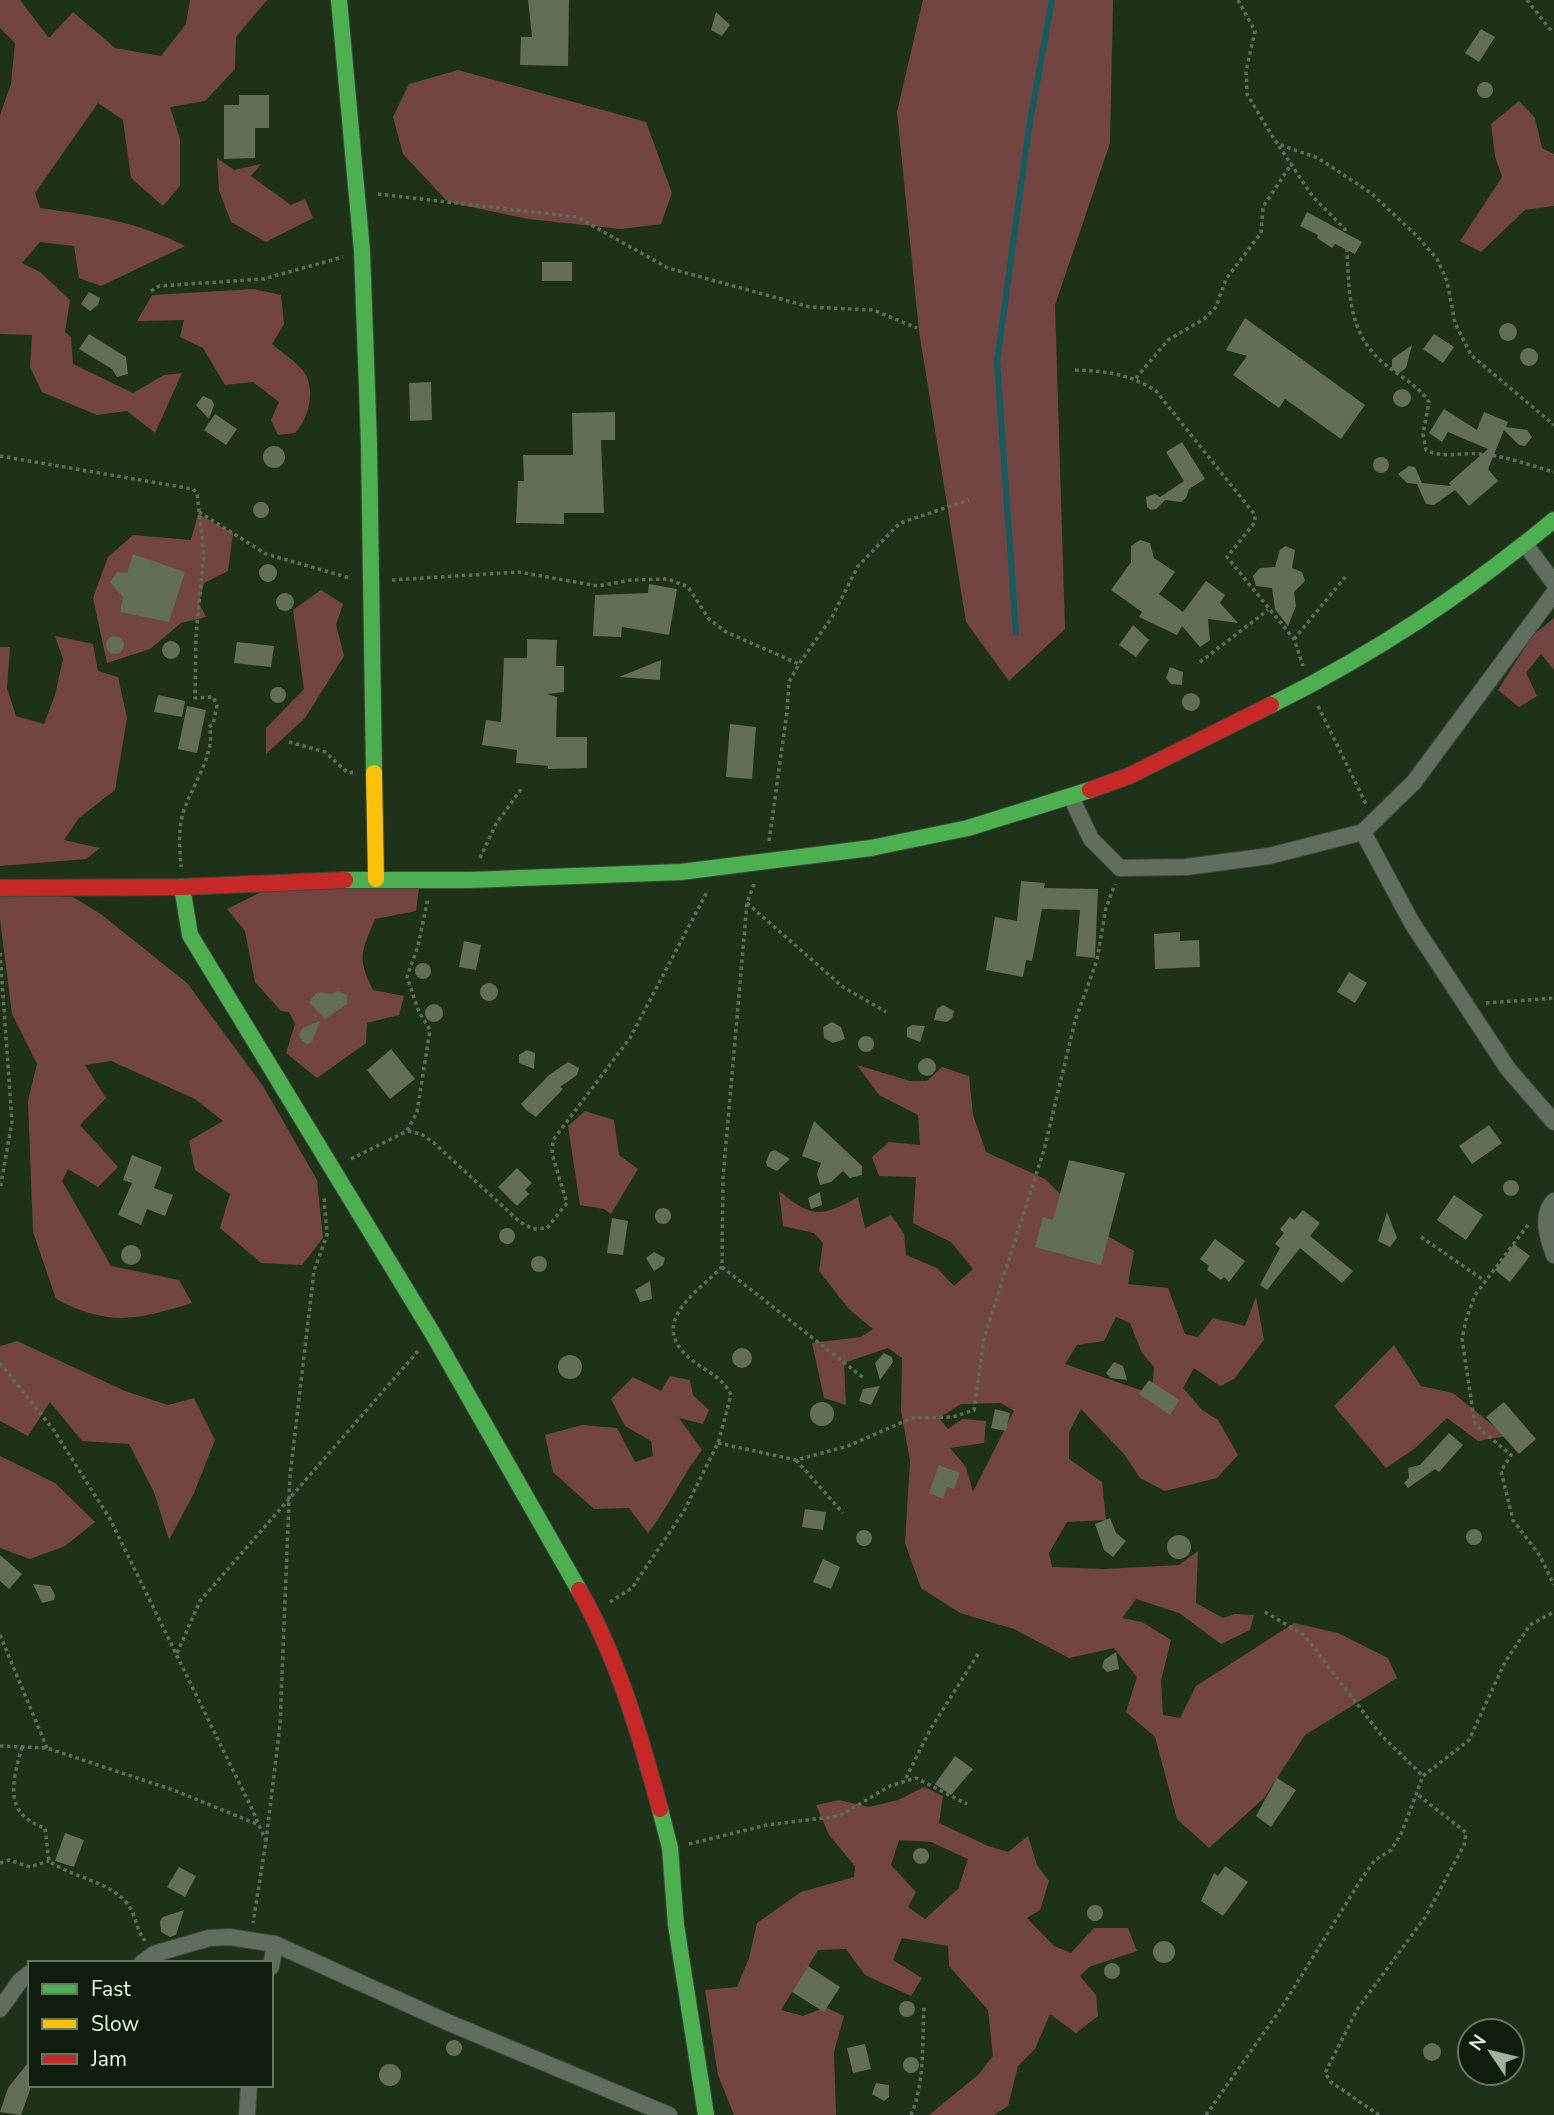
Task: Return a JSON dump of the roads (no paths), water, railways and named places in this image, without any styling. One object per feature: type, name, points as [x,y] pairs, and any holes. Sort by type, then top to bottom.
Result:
[{"type":"street","points":[[339,0],[362,251],[376,878]]},
{"type":"street","points":[[0,888],[182,887],[376,878],[470,880],[718,869],[871,848],[968,828],[1071,797],[1129,776],[1310,686],[1396,637],[1478,582],[1554,520]]},
{"type":"street","points":[[1525,544],[1554,583]]},
{"type":"street","points":[[1071,797],[1090,839],[1120,868],[1186,867],[1269,856],[1368,826],[1414,782],[1554,593]]},
{"type":"street","points":[[1368,826],[1412,923],[1508,1069],[1554,1122]]},
{"type":"street","points":[[182,887],[190,935],[433,1334],[593,1613],[648,1765],[670,1849],[676,1925],[706,2115]]},
{"type":"street","points":[[1551,1203],[1546,1226],[1554,1255]]},
{"type":"street","points":[[148,1958],[209,1938],[250,1939],[275,1944],[447,2022],[669,2115]]},
{"type":"street","points":[[272,1961],[275,1944]]},
{"type":"street","points":[[0,2009],[20,1981],[28,1975]]},
{"type":"street","points":[[247,2115],[249,2087]]},
{"type":"waterway","points":[[1016,633],[997,361],[1029,127],[1052,0]]}]
